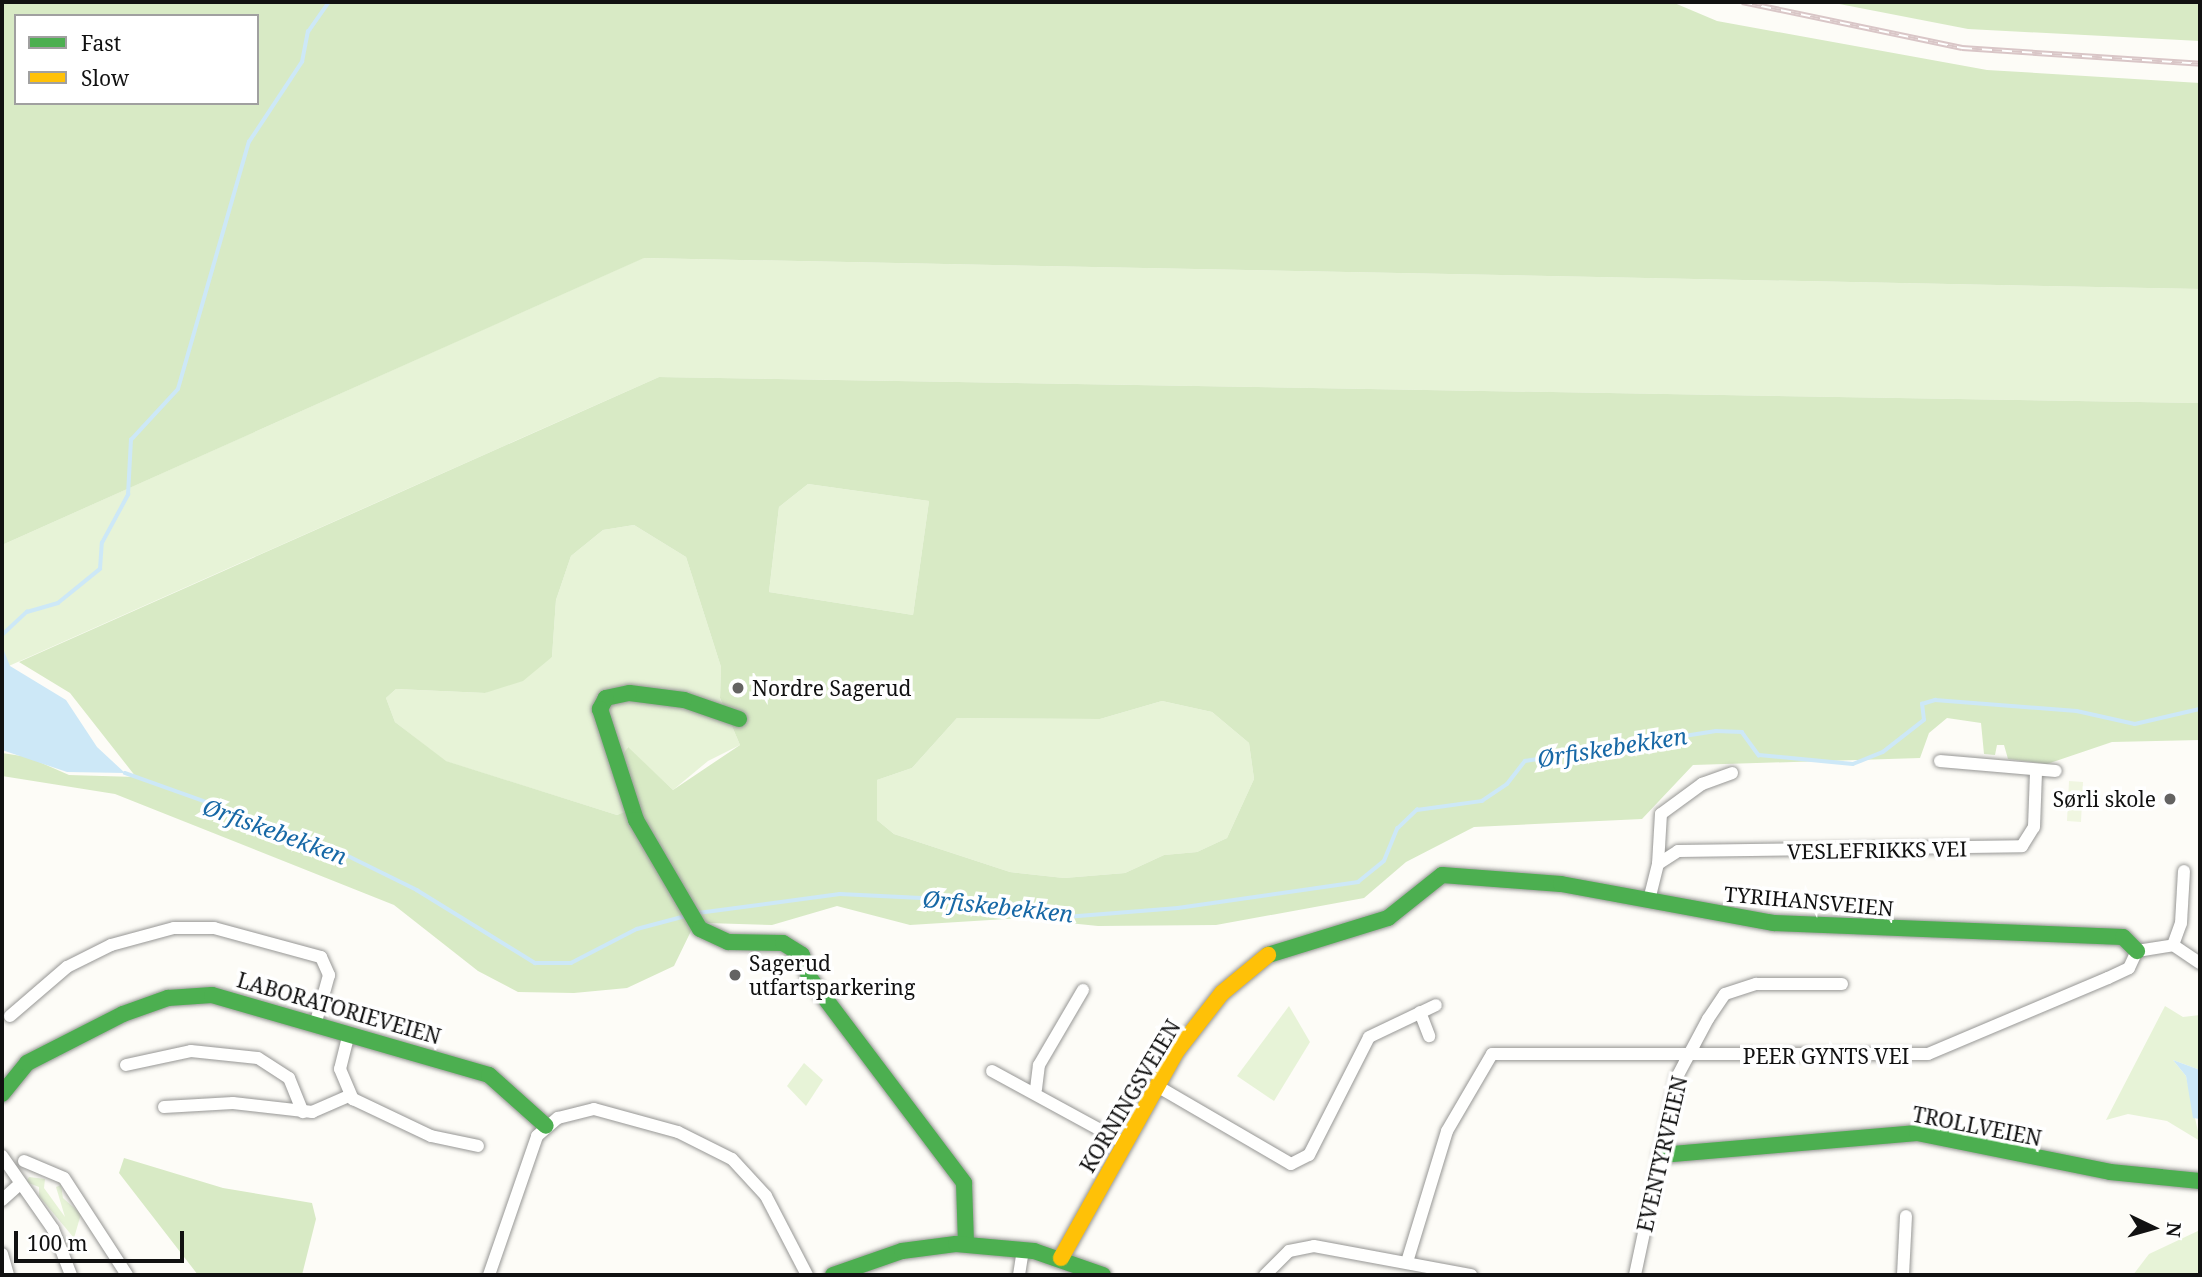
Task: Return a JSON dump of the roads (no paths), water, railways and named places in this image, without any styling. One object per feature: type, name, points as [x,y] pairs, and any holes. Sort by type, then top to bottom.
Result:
[{"type":"street","points":[[740,719],[684,701],[628,693],[606,698],[600,709],[636,820],[700,929],[728,942],[788,945],[806,961],[809,977],[964,1183],[966,1244]]},
{"type":"street","points":[[1940,761],[1993,761],[2036,772],[2056,771]]},
{"type":"street","points":[[1649,900],[1658,864],[1661,814],[1702,784],[1732,772]]},
{"type":"street","name":"VESLEFRIKKS VEI","points":[[1658,864],[1692,850],[2022,846],[2034,827],[2036,772]]},
{"type":"street","points":[[2173,945],[2181,923],[2184,871]]},
{"type":"street","name":"TYRIHANSVEIEN","points":[[1474,873],[1649,900],[1774,923],[2123,937],[2137,951]]},
{"type":"street","name":"KORNINGSVEIEN","points":[[1061,1258],[1157,1086],[1222,993],[1277,947],[1327,929],[1371,925],[1405,907],[1442,875],[1474,873]]},
{"type":"street","points":[[10,1016],[67,967],[111,945],[158,931],[214,928],[321,957],[329,975],[316,1022]]},
{"type":"street","points":[[2137,951],[2173,945],[2200,963]]},
{"type":"street","name":"PEER GYNTS VEI","points":[[1407,1262],[1447,1131],[1492,1054],[1686,1057],[1928,1054],[2129,968],[2137,951]]},
{"type":"street","name":"EVENTYRVEIEN","points":[[1635,1275],[1686,1057],[1726,994],[1756,984],[1842,984]]},
{"type":"street","points":[[1036,1089],[1039,1065],[1083,990]]},
{"type":"street","name":"LABORATORIEVEIEN","points":[[2,1094],[34,1059],[168,998],[224,996],[489,1075],[546,1126]]},
{"type":"street","points":[[1157,1086],[1291,1164],[1309,1155],[1369,1037],[1436,1005]]},
{"type":"street","points":[[1420,1012],[1429,1036]]},
{"type":"street","points":[[349,1032],[340,1069],[349,1096],[431,1136],[478,1146]]},
{"type":"street","points":[[126,1065],[191,1051],[258,1058],[289,1078],[303,1112]]},
{"type":"street","points":[[992,1071],[1036,1089],[1124,1143]]},
{"type":"street","points":[[164,1107],[233,1103],[303,1112],[323,1111],[349,1096]]},
{"type":"street","points":[[489,1275],[522,1168],[546,1126],[570,1113],[603,1110],[711,1145],[758,1186],[807,1275]]},
{"type":"street","name":"TROLLVEIEN","points":[[1661,1155],[1917,1133],[2131,1175],[2200,1181]]},
{"type":"street","points":[[2,1156],[59,1238],[71,1275]]},
{"type":"street","points":[[24,1161],[64,1178],[127,1275]]},
{"type":"street","points":[[2,1200],[20,1184]]},
{"type":"street","points":[[1903,1275],[1906,1216]]},
{"type":"street","points":[[833,1275],[902,1251],[966,1244],[1023,1249],[1061,1258],[1103,1275]]},
{"type":"street","points":[[1265,1275],[1282,1255],[1305,1246],[1471,1275]]},
{"type":"street","points":[[1019,1275],[1023,1249]]},
{"type":"street","points":[[2,1254],[8,1275]]},
{"type":"water","points":[[2,646],[10,666],[66,700],[97,747],[125,773],[67,772],[2,750]]},
{"type":"water","points":[[2173,1060],[2200,1070],[2200,1119],[2193,1118],[2186,1076]]},
{"type":"waterway","points":[[2,635],[27,612],[58,603],[100,569],[102,543],[128,495],[131,440],[178,389],[249,142],[302,62],[308,32],[329,2]]},
{"type":"waterway","name":"Ørfiskebekken","points":[[698,913],[840,894],[1003,902],[1066,917],[1178,908],[1358,882],[1384,861],[1397,829],[1417,810],[1482,801],[1507,784],[1525,761],[1716,731],[1742,732],[1759,755],[1853,764],[1883,752],[1924,720],[1922,704],[1935,700],[2077,711],[2135,724],[2200,709]]},
{"type":"waterway","name":"Ørfiskebekken","points":[[125,773],[324,844],[417,890],[535,963],[571,963],[637,929],[686,916]]},
{"type":"railway","points":[[1742,2],[1962,48],[2200,64]]},
{"type":"place","name":"Nordre Sagerud","points":[[738,688]]},
{"type":"place","name":"Sørli skole","points":[[2170,799]]},
{"type":"place","name":"Sagerud utfartsparkering","points":[[735,975]]}]
